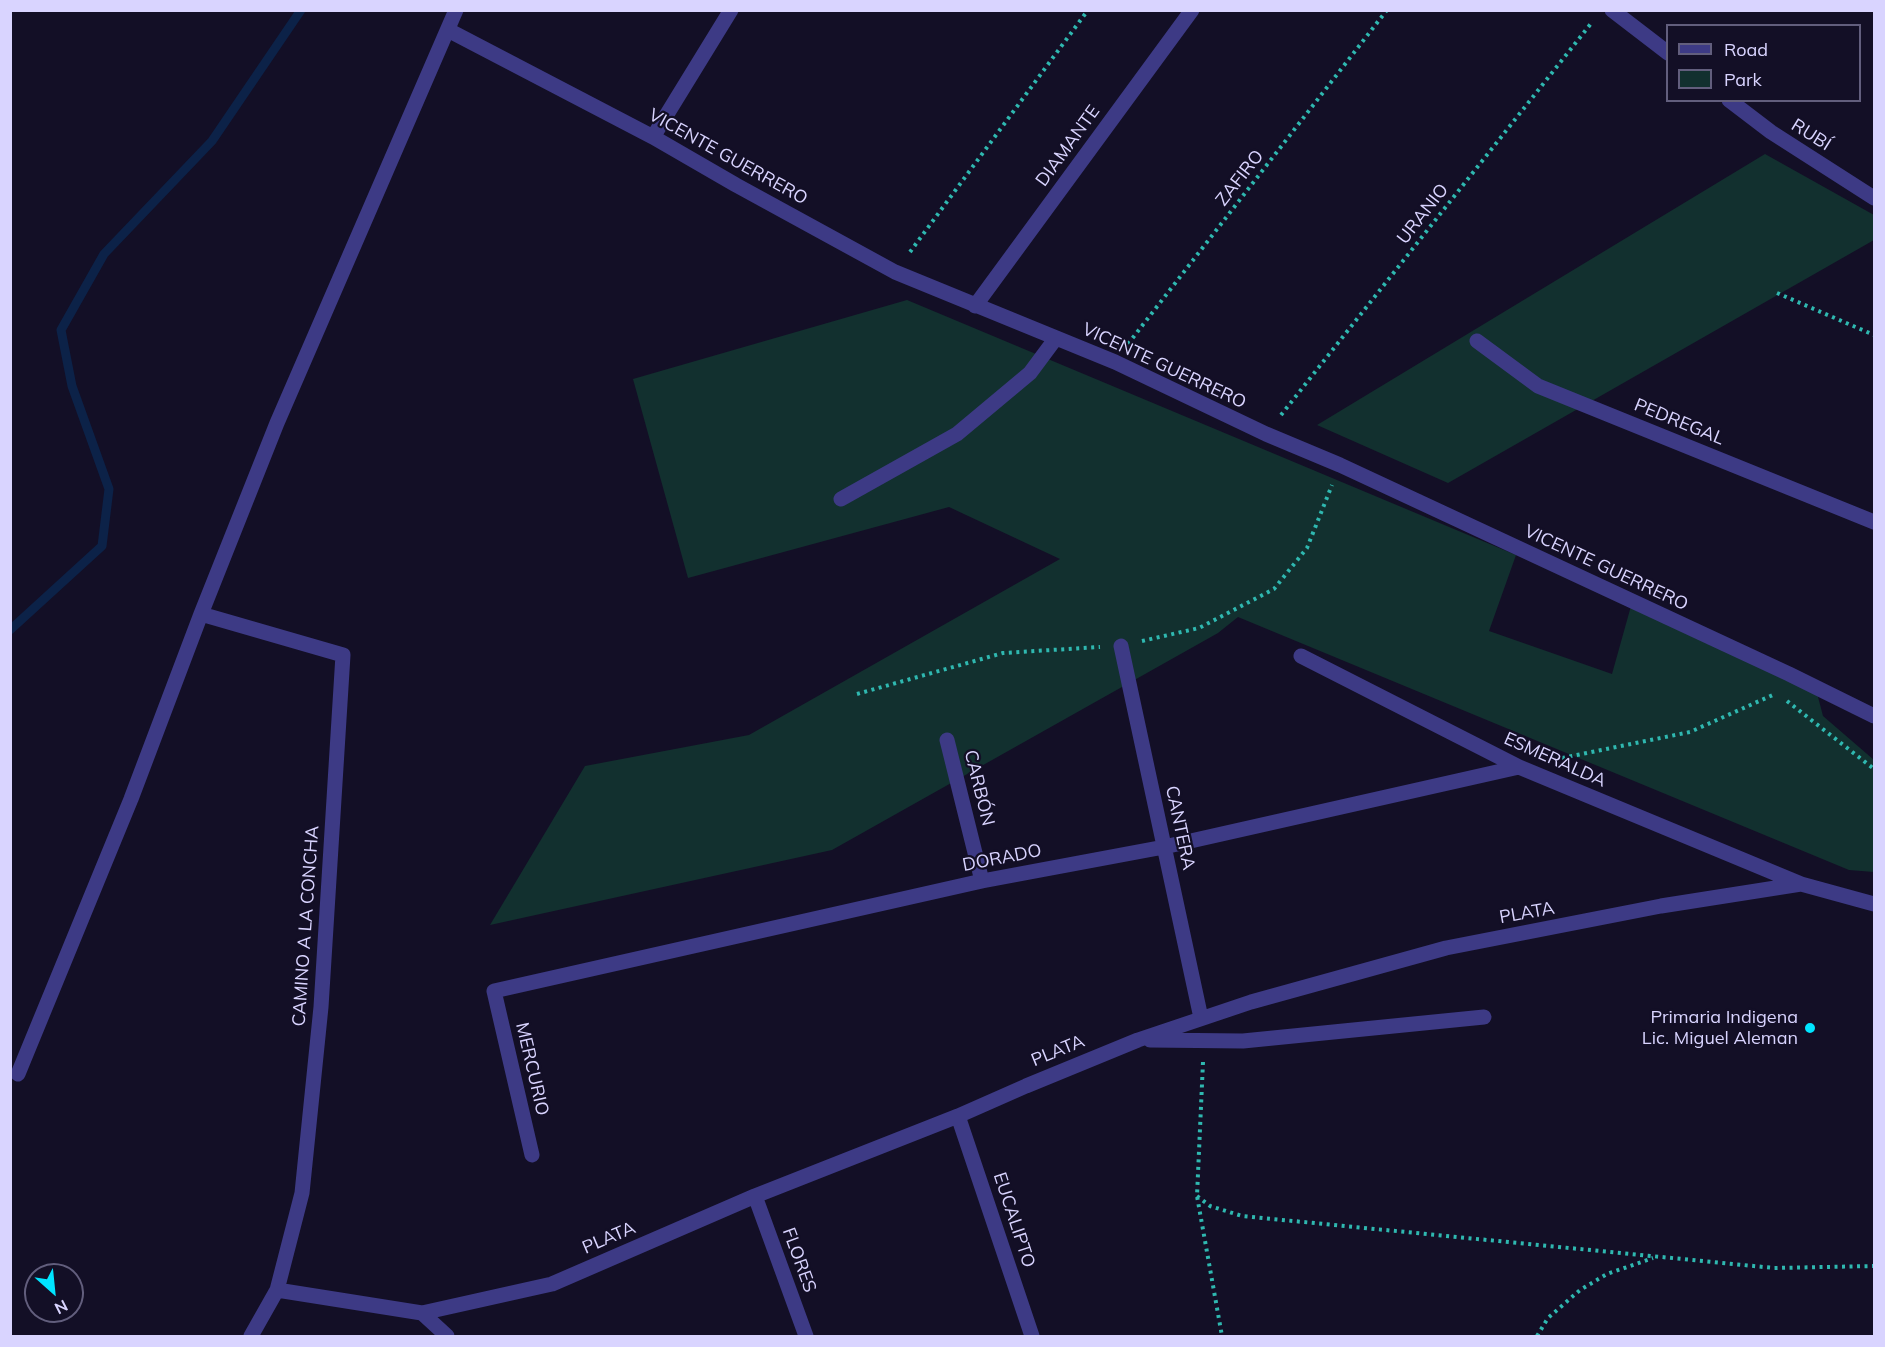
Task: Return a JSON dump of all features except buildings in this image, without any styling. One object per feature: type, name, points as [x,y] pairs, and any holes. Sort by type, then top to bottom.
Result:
[{"type":"street","points":[[18,1074],[131,800],[201,614],[277,423],[456,10]]},
{"type":"street","points":[[653,137],[731,10]]},
{"type":"street","name":"DIAMANTE","points":[[975,306],[1192,10]]},
{"type":"street","points":[[1611,10],[1666,51]]},
{"type":"street","name":"VICENTE GUERRERO","points":[[448,30],[653,137],[895,272],[1115,362],[1875,716]]},
{"type":"street","name":"RUBÍ","points":[[1732,102],[1771,132],[1875,198]]},
{"type":"street","points":[[841,499],[957,434],[1030,373],[1056,338]]},
{"type":"street","name":"PEDREGAL","points":[[1478,341],[1538,386],[1875,522]]},
{"type":"street","name":"CAMINO A LA CONCHA","points":[[201,614],[343,654],[321,1007],[302,1193],[277,1290],[251,1336]]},
{"type":"street","name":"CANTERA","points":[[1120,646],[1201,1018]]},
{"type":"street","name":"ESMERALDA","points":[[1300,656],[1519,767],[1801,884]]},
{"type":"street","name":"CARBÓN","points":[[947,740],[982,881]]},
{"type":"street","name":"DORADO","points":[[494,991],[982,881],[1164,847],[1519,767]]},
{"type":"street","name":"PLATA","points":[[277,1290],[422,1313],[552,1284],[755,1196],[958,1116],[1138,1040],[1201,1018],[1446,948],[1660,906],[1801,884],[1875,904]]},
{"type":"street","name":"MERCURIO","points":[[494,991],[532,1155]]},
{"type":"street","points":[[1138,1040],[1243,1041],[1484,1017]]},
{"type":"street","name":"EUCALIPTO","points":[[958,1116],[1032,1336]]},
{"type":"street","name":"FLORES","points":[[755,1196],[806,1336]]},
{"type":"street","points":[[422,1313],[447,1336]]},
{"type":"path","points":[[895,272],[1088,10]]},
{"type":"path","name":"ZAFIRO","points":[[1115,362],[1387,10]]},
{"type":"path","name":"URANIO","points":[[1266,434],[1593,20]]},
{"type":"path","points":[[1777,293],[1875,335]]},
{"type":"path","points":[[857,694],[1003,653],[1120,646],[1199,628],[1274,589],[1308,548],[1340,465]]},
{"type":"path","points":[[1519,767],[1690,732],[1777,693],[1789,674]]},
{"type":"path","points":[[1777,693],[1875,769]]},
{"type":"path","points":[[1204,1040],[1197,1196],[1222,1336]]},
{"type":"path","points":[[1197,1196],[1209,1206],[1242,1216],[1774,1268],[1875,1266]]},
{"type":"path","points":[[1538,1336],[1548,1318],[1580,1290],[1607,1274],[1656,1257]]},
{"type":"green space","points":[[1765,154],[1874,215],[1874,240],[1448,483],[1317,425]]},
{"type":"green space","points":[[907,300],[1516,555],[1489,631],[1612,674],[1631,606],[1817,693],[1823,716],[1874,760],[1874,872],[1849,870],[1238,617],[1218,633],[832,850],[490,925],[585,766],[749,735],[1060,559],[949,507],[688,578],[633,379]]},
{"type":"waterway","points":[[10,630],[102,546],[109,489],[72,386],[61,330],[104,254],[212,141],[301,10]]},
{"type":"place","name":"Primaria Indigena Lic. Miguel Aleman","points":[[1810,1028]]}]
